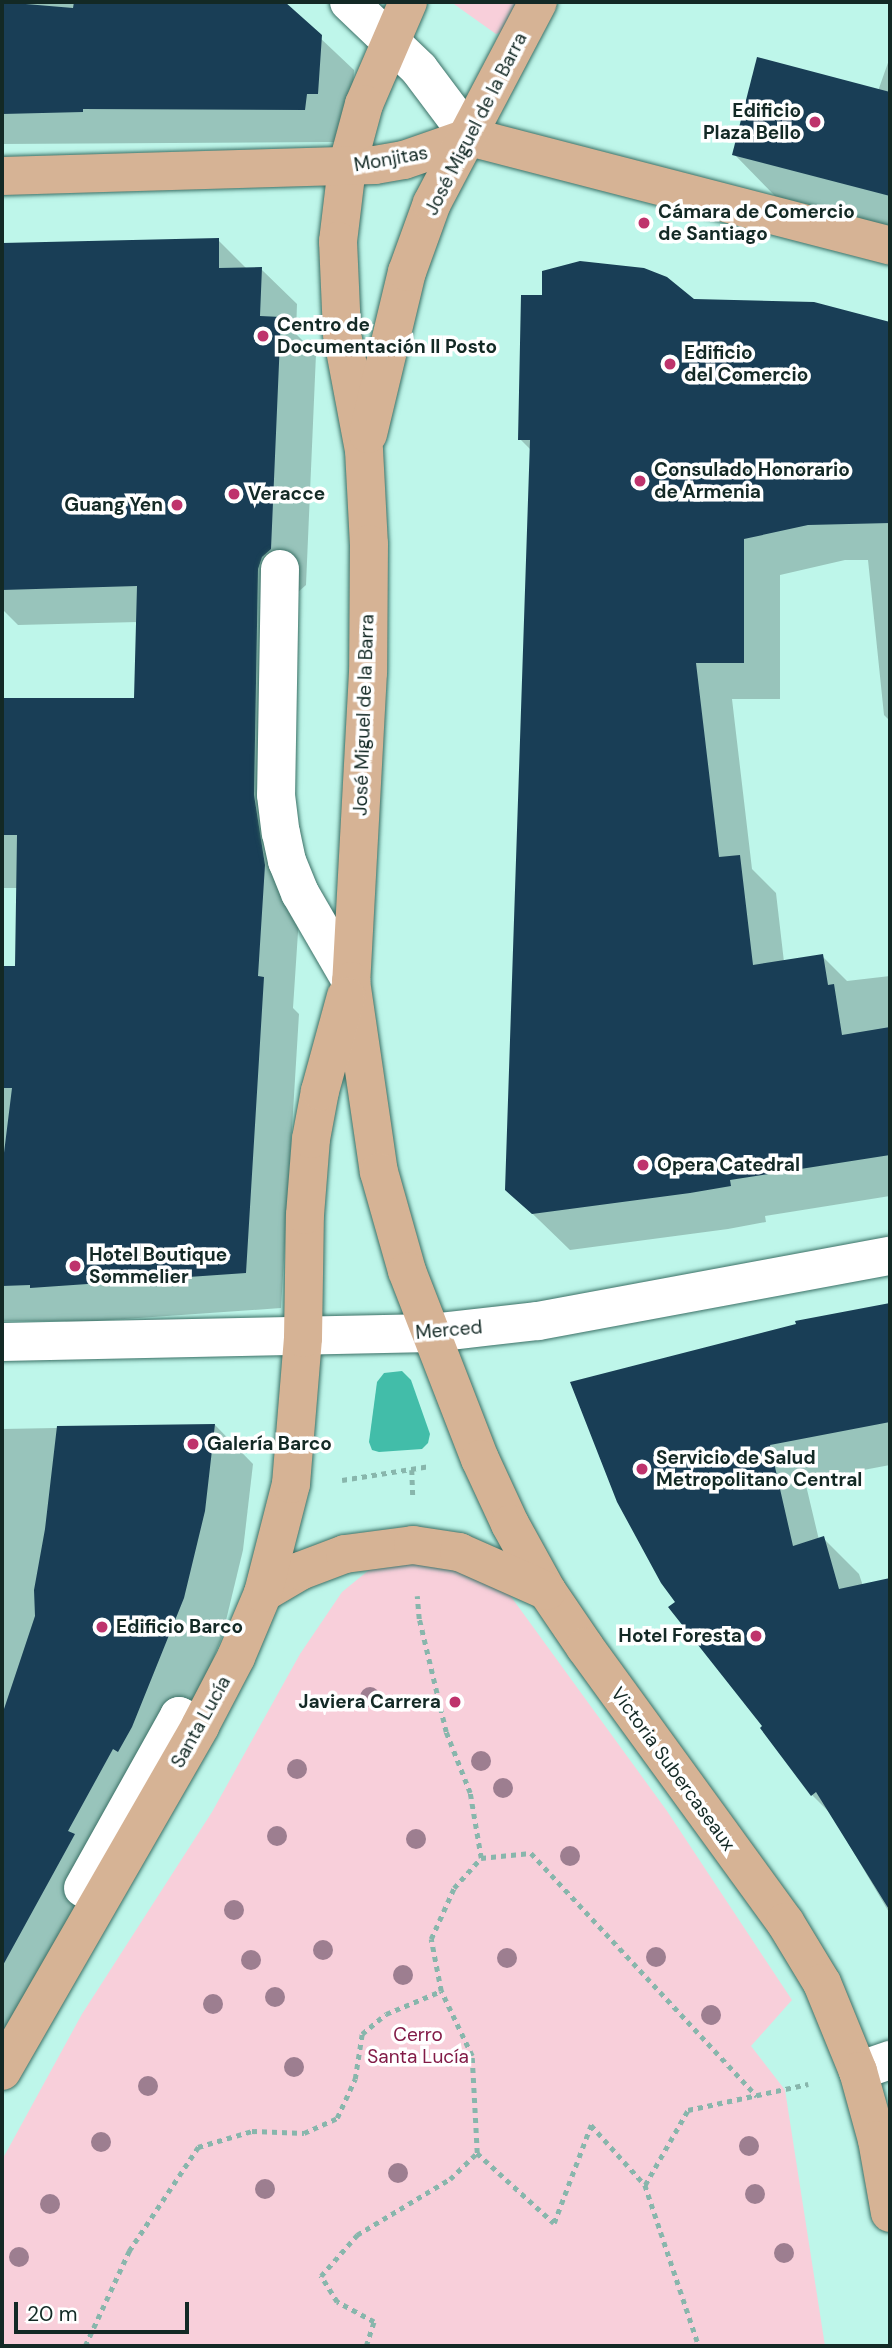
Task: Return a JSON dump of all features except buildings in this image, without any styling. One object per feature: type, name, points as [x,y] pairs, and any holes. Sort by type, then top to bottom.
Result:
[{"type":"main road","name":"José Miguel de la Barra","points":[[408,2],[364,104],[347,167],[338,241],[338,292],[342,334],[364,450],[369,544],[368,672],[351,981],[379,1172],[390,1220],[432,1333]]},
{"type":"main road","name":"José Miguel de la Barra","points":[[364,450],[407,272],[432,203],[470,137],[538,2]]},
{"type":"main road","name":"Monjitas","points":[[2,176],[347,167],[404,160],[470,137]]},
{"type":"main road","points":[[470,137],[890,246]]},
{"type":"main road","name":"José Miguel de la Barra","points":[[303,1338],[305,1215],[311,1139],[320,1091],[351,981]]},
{"type":"main road","name":"Victoria Subercaseaux","points":[[432,1333],[480,1459],[547,1591],[785,1922],[874,2066],[877,2140],[890,2213]]},
{"type":"main road","name":"Santa Lucía","points":[[2,2071],[200,1726],[236,1657],[263,1593],[291,1484],[303,1338]]},
{"type":"main road","points":[[263,1593],[300,1571],[345,1554],[413,1545],[459,1552],[547,1591]]},
{"type":"street","points":[[349,2],[419,69],[470,137]]},
{"type":"street","points":[[280,569],[276,795],[281,833],[287,862],[300,893],[351,981]]},
{"type":"street","name":"Merced","points":[[2,1342],[303,1338],[432,1333],[538,1321],[890,1256]]},
{"type":"street","points":[[83,1888],[179,1716],[200,1726]]},
{"type":"path","points":[[291,1484],[412,1470]]},
{"type":"path","points":[[419,1619],[446,1732],[470,1793],[481,1858]]},
{"type":"path","points":[[699,2346],[645,2185],[591,2125],[554,2223],[477,2153],[472,2056],[441,1992],[431,1939],[454,1888],[481,1858],[531,1853],[757,2096]]},
{"type":"path","points":[[85,2346],[129,2251],[198,2147],[252,2131],[304,2133],[337,2118],[355,2079],[362,2034],[386,2014],[441,1992]]},
{"type":"path","points":[[645,2185],[688,2110],[785,2090]]},
{"type":"path","points":[[366,2346],[374,2322],[337,2302],[321,2276],[357,2235],[450,2179],[477,2153]]},
{"type":"green space","points":[[451,2],[517,2],[502,32],[496,34]]},
{"type":"green space","name":"Cerro Santa Lucía","points":[[448,1559],[507,1591],[667,1811],[792,2000],[751,2046],[785,2090],[825,2346],[2,2346],[2,2160],[82,2014],[212,1812],[300,1654],[342,1592],[369,1570]]},
{"type":"shaded area","points":[[402,1371],[411,1380],[430,1434],[428,1443],[422,1449],[379,1452],[372,1450],[369,1442],[377,1382],[384,1373]]},
{"type":"place","name":"Edificio Plaza Bello","points":[[815,122]]},
{"type":"place","name":"Cámara de Comercio de Santiago","points":[[644,223]]},
{"type":"place","name":"Centro de Documentación Il Posto","points":[[263,336]]},
{"type":"place","name":"Edificio del Comercio","points":[[670,364]]},
{"type":"place","name":"Consulado Honorario de Armenia","points":[[640,481]]},
{"type":"place","name":"Veracce","points":[[234,494]]},
{"type":"place","name":"Guang Yen","points":[[177,505]]},
{"type":"place","name":"Opera Catedral","points":[[643,1165]]},
{"type":"place","name":"Hotel Boutique Sommelier","points":[[75,1266]]},
{"type":"place","name":"Galería Barco","points":[[193,1444]]},
{"type":"place","name":"Servicio de Salud Metropolitano Central","points":[[642,1469]]},
{"type":"place","name":"Edificio Barco","points":[[102,1627]]},
{"type":"place","name":"Hotel Foresta","points":[[756,1636]]},
{"type":"place","name":"Javiera Carrera","points":[[455,1702]]}]
